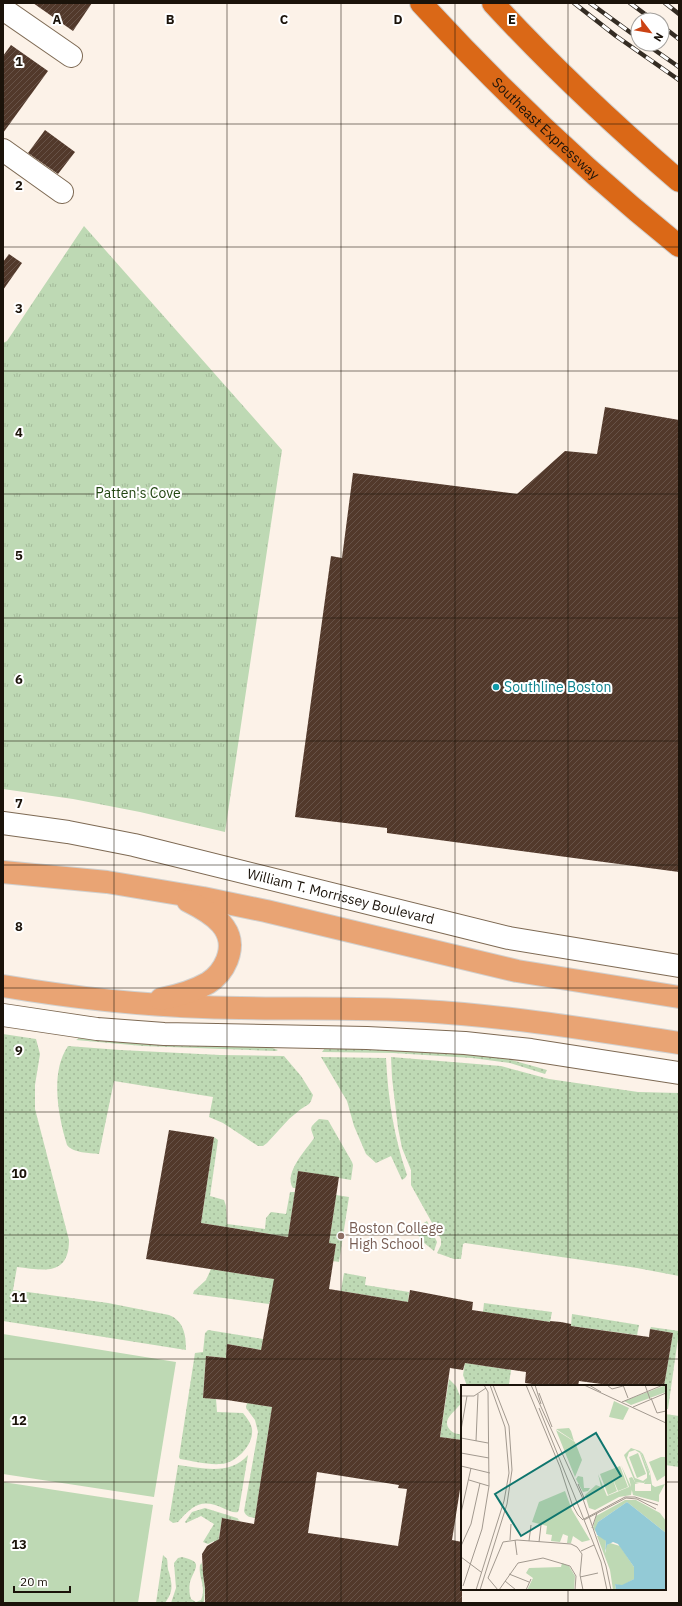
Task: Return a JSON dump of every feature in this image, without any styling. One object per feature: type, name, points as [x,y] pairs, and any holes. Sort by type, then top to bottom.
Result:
[{"type":"highway","name":"Southeast Expressway","points":[[421,3],[473,59],[538,122],[618,194],[679,246]]},
{"type":"highway","points":[[493,3],[535,48],[578,90],[624,133],[679,180]]},
{"type":"main road","points":[[3,872],[107,882],[168,892],[266,911],[494,966],[549,977],[679,997]]},
{"type":"main road","points":[[134,1003],[180,995],[208,983],[223,969],[229,956],[230,941],[226,929],[221,923],[195,904],[168,892]]},
{"type":"main road","points":[[3,986],[68,996],[134,1003],[201,1007],[382,1010],[454,1013],[550,1024],[679,1043]]},
{"type":"street","points":[[3,9],[72,56]]},
{"type":"street","points":[[3,150],[62,192]]},
{"type":"street","name":"William T. Morrissey Boulevard","points":[[3,823],[76,833],[134,845],[509,938],[679,966]]},
{"type":"street","points":[[3,1015],[97,1029],[164,1034],[366,1038],[465,1043],[531,1050],[679,1072]]},
{"type":"green space","name":"Patten's Cove","points":[[84,226],[282,450],[225,832],[140,812],[73,799],[3,789],[3,343],[7,341]]},
{"type":"green space","points":[[3,1034],[36,1039],[40,1054],[35,1085],[35,1109],[69,1240],[68,1252],[65,1260],[59,1266],[45,1270],[17,1267],[13,1290],[108,1303],[169,1315],[178,1321],[183,1329],[185,1334],[186,1350],[3,1321]]},
{"type":"green space","points":[[79,1038],[177,1045],[270,1047],[278,1050],[143,1046],[76,1040]]},
{"type":"green space","points":[[68,1046],[220,1055],[284,1056],[301,1076],[313,1095],[309,1104],[289,1119],[267,1143],[263,1146],[258,1146],[223,1123],[209,1117],[213,1097],[114,1081],[99,1154],[82,1152],[73,1150],[67,1145],[61,1121],[57,1094],[59,1068],[62,1057]]},
{"type":"green space","points":[[325,1048],[411,1049],[501,1057],[547,1070],[545,1074],[510,1063],[472,1058],[393,1053],[322,1052]]},
{"type":"green space","points":[[321,1057],[386,1058],[392,1118],[402,1161],[407,1175],[405,1178],[402,1180],[391,1156],[376,1163],[366,1154],[354,1126],[347,1101]]},
{"type":"green space","points":[[391,1057],[501,1066],[549,1079],[638,1092],[679,1093],[679,1276],[637,1268],[465,1243],[463,1244],[461,1259],[454,1259],[437,1253],[441,1245],[441,1239],[411,1185],[411,1170],[402,1148],[398,1128]]},
{"type":"green space","points":[[319,1119],[328,1120],[352,1162],[351,1180],[298,1171],[296,1188],[293,1188],[291,1175],[293,1168],[314,1138],[311,1128]]},
{"type":"green space","points":[[214,1137],[218,1140],[210,1196],[224,1200],[226,1206],[227,1224],[265,1229],[266,1218],[271,1212],[286,1214],[290,1192],[295,1192],[288,1237],[201,1223]]},
{"type":"green space","points":[[336,1195],[349,1197],[339,1262],[333,1261],[336,1245],[329,1243]]},
{"type":"green space","points":[[427,1221],[437,1242],[434,1251],[423,1242],[414,1229]]},
{"type":"green space","points":[[211,1269],[280,1280],[276,1303],[269,1302],[269,1304],[193,1294],[194,1291],[206,1280]]},
{"type":"green space","points":[[344,1273],[366,1277],[365,1285],[409,1292],[408,1302],[341,1291]]},
{"type":"green space","points":[[484,1303],[552,1312],[550,1322],[483,1312]]},
{"type":"green space","points":[[572,1314],[639,1325],[637,1335],[571,1326]]},
{"type":"green space","points":[[651,1327],[679,1331],[668,1409],[666,1409],[666,1385],[664,1385],[673,1333],[650,1329]]},
{"type":"green space","points":[[208,1330],[263,1339],[261,1350],[227,1344],[226,1358],[206,1356],[203,1398],[216,1399],[217,1412],[243,1413],[252,1429],[250,1441],[243,1452],[238,1457],[227,1463],[221,1464],[200,1463],[180,1459],[179,1457],[195,1353],[203,1352],[205,1333]]},
{"type":"green space","points":[[3,1334],[176,1362],[154,1497],[3,1474]]},
{"type":"green space","points":[[465,1363],[511,1370],[509,1384],[514,1385],[467,1385],[463,1375]]},
{"type":"green space","points":[[449,1379],[456,1386],[461,1398],[461,1403],[448,1418],[447,1426],[453,1432],[461,1434],[461,1440],[440,1437]]},
{"type":"green space","points":[[247,1403],[272,1407],[255,1518],[247,1516],[244,1511],[258,1432],[255,1420],[246,1408]]},
{"type":"green space","points":[[666,1414],[679,1416],[679,1467],[666,1465]]},
{"type":"green space","points":[[248,1455],[238,1512],[233,1512],[210,1504],[204,1504],[194,1507],[178,1522],[173,1523],[169,1520],[178,1465],[206,1469],[224,1468],[241,1462]]},
{"type":"green space","points":[[3,1482],[153,1505],[138,1603],[3,1603]]},
{"type":"green space","points":[[205,1508],[237,1518],[240,1521],[222,1518],[218,1543],[214,1543],[214,1541],[208,1544],[203,1542],[214,1524],[201,1516],[186,1523],[185,1522],[192,1512]]},
{"type":"green space","points":[[163,1555],[167,1559],[171,1591],[165,1603],[156,1603]]},
{"type":"green space","points":[[182,1557],[196,1563],[189,1590],[191,1599],[196,1602],[201,1600],[203,1596],[203,1587],[200,1574],[200,1565],[202,1563],[205,1588],[204,1603],[171,1603],[176,1588],[174,1563],[178,1558]]},
{"type":"building","points":[[33,3],[92,3],[73,31]]},
{"type":"building","points":[[11,45],[48,71],[3,133],[3,56]]},
{"type":"building","points":[[45,130],[75,152],[58,174],[28,153]]},
{"type":"building","points":[[9,254],[22,263],[3,290],[3,262]]},
{"type":"building","name":"Southline Boston","points":[[605,407],[679,420],[679,872],[387,833],[387,828],[295,817],[331,556],[342,558],[353,473],[517,494],[565,451],[597,454]]},
{"type":"building","points":[[169,1130],[214,1137],[201,1223],[288,1237],[298,1171],[339,1177],[329,1243],[336,1244],[329,1289],[408,1302],[410,1290],[473,1302],[472,1310],[550,1322],[561,1322],[571,1324],[571,1326],[649,1337],[650,1329],[673,1333],[664,1385],[609,1385],[579,1381],[578,1385],[539,1385],[525,1383],[526,1372],[465,1363],[463,1370],[450,1368],[440,1437],[461,1440],[461,1483],[452,1540],[461,1542],[462,1603],[205,1603],[202,1554],[207,1546],[219,1539],[222,1518],[254,1524],[272,1407],[203,1398],[206,1356],[226,1358],[227,1344],[261,1350],[274,1279],[146,1259]],"holes":[[[317,1472],[399,1485],[398,1488],[407,1489],[398,1546],[308,1533]]]},
{"type":"railway","points":[[574,3],[616,36],[679,80]]},
{"type":"railway","points":[[590,3],[630,32]]},
{"type":"railway","points":[[630,3],[642,12]]},
{"type":"railway","points":[[665,3],[679,14]]},
{"type":"railway","points":[[670,32],[679,39]]},
{"type":"railway","points":[[657,52],[679,67]]},
{"type":"place","name":"Southline Boston","points":[[496,687]]},
{"type":"place","name":"Boston College High School","points":[[341,1236]]}]
